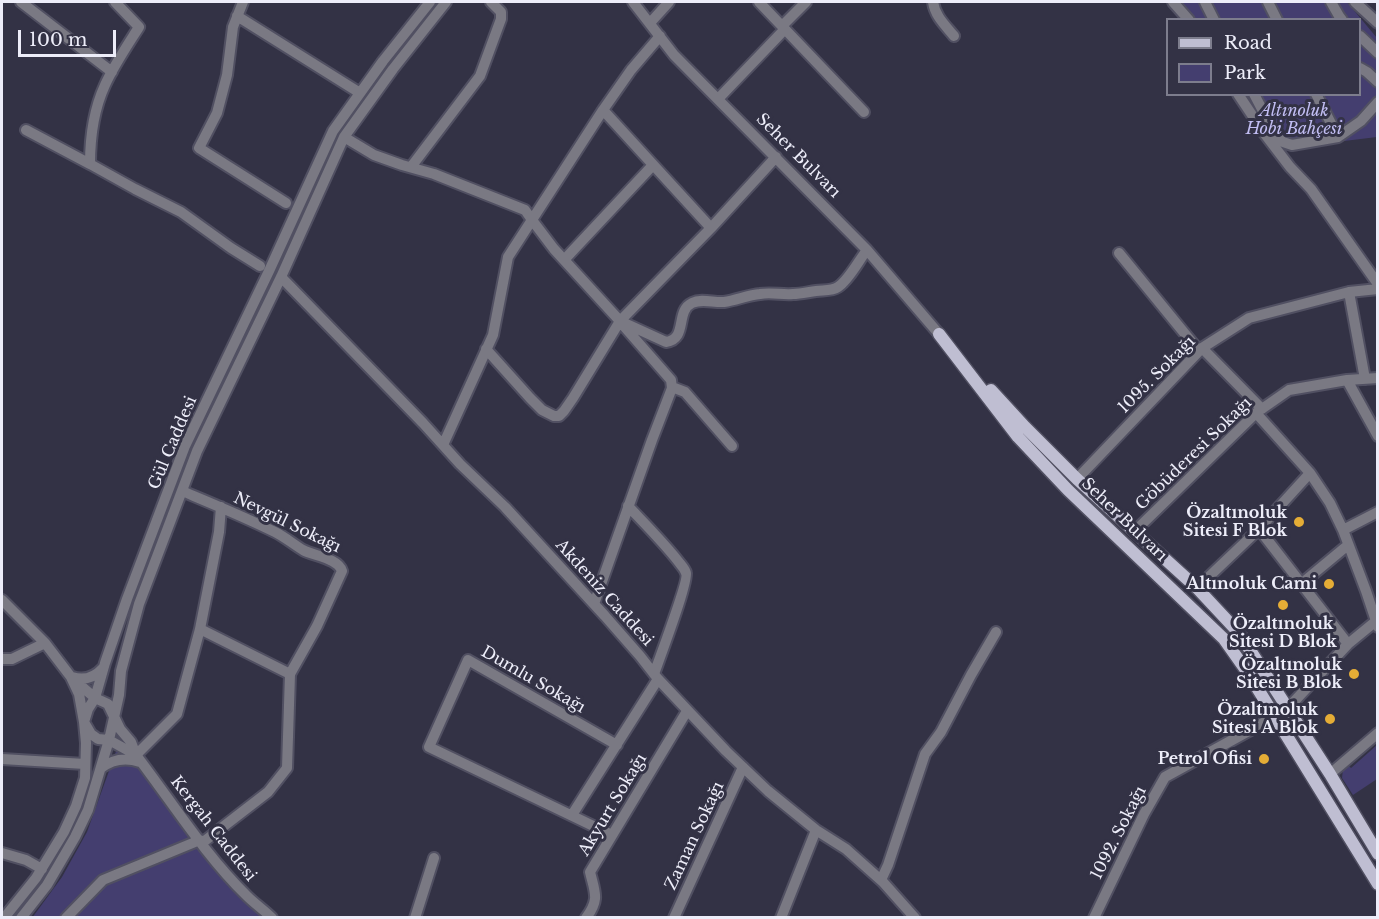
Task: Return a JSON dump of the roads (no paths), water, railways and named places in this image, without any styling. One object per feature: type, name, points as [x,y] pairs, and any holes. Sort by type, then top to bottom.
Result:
[{"type":"main road","name":"Seher Bulvarı","points":[[939,334],[1025,427],[1077,479],[1197,588],[1239,633],[1330,774],[1377,854]]},
{"type":"main road","name":"Seher Bulvarı","points":[[939,334],[1018,437],[1068,490],[1224,639],[1248,673],[1377,884]]},
{"type":"street","points":[[21,2],[112,72]]},
{"type":"street","points":[[90,164],[95,116],[105,85],[139,27],[115,2]]},
{"type":"street","points":[[243,2],[233,27],[227,75],[217,112],[199,148],[286,203]]},
{"type":"street","name":"Gül Caddesi","points":[[21,918],[47,885],[88,810],[109,740],[119,695],[121,671],[139,604],[196,451],[281,277],[344,137],[393,69],[446,2]]},
{"type":"street","points":[[411,167],[480,76],[501,19],[501,12],[491,2]]},
{"type":"street","name":"Seher Bulvarı","points":[[633,2],[674,55],[867,250],[939,334]]},
{"type":"street","points":[[650,23],[669,2]]},
{"type":"street","points":[[759,2],[864,112]]},
{"type":"street","points":[[718,99],[806,2]]},
{"type":"street","points":[[933,2],[938,16],[954,36]]},
{"type":"street","points":[[1173,2],[1187,18]]},
{"type":"street","points":[[1205,2],[1213,18]]},
{"type":"street","points":[[1268,2],[1276,18]]},
{"type":"street","points":[[1331,2],[1339,18]]},
{"type":"street","points":[[1355,2],[1377,23]]},
{"type":"street","name":"Gül Caddesi","points":[[4,918],[42,869],[76,806],[85,778],[84,722],[95,698],[127,599],[185,446],[333,131],[424,3]]},
{"type":"street","points":[[237,16],[360,93]]},
{"type":"street","points":[[443,445],[493,334],[508,257],[603,110],[631,70],[660,36]]},
{"type":"street","points":[[1361,38],[1377,52]]},
{"type":"street","points":[[1361,69],[1377,82]]},
{"type":"street","points":[[1239,96],[1264,134],[1311,189],[1377,287]]},
{"type":"street","points":[[1255,96],[1276,136],[1292,145],[1338,137],[1361,121],[1377,102]]},
{"type":"street","points":[[1317,96],[1338,137]]},
{"type":"street","points":[[603,110],[711,228]]},
{"type":"street","points":[[26,130],[181,212],[260,266]]},
{"type":"street","points":[[344,137],[374,155],[434,174],[525,210],[564,261],[671,380],[672,387],[594,604]]},
{"type":"street","points":[[486,349],[542,410],[559,416],[573,398],[620,321],[776,158]]},
{"type":"street","points":[[564,261],[653,165]]},
{"type":"street","points":[[620,321],[663,341],[670,341],[676,339],[684,311],[690,303],[734,301],[764,293],[794,294],[831,290],[843,283],[867,250]]},
{"type":"street","points":[[1119,253],[1201,350],[1259,411],[1310,473],[1330,503],[1343,530],[1366,591],[1377,624],[1348,644],[1288,708]]},
{"type":"street","name":"Akdeniz Caddesi","points":[[281,277],[460,464],[505,507],[594,604],[656,677],[742,767],[816,830],[846,849],[881,880],[915,918]]},
{"type":"street","name":"1095. Sokağı","points":[[1077,479],[1201,350],[1249,318],[1377,287]]},
{"type":"street","points":[[1349,292],[1365,379]]},
{"type":"street","name":"Göbüderesi Sokağı","points":[[1136,531],[1259,411],[1289,390],[1347,380],[1377,378]]},
{"type":"street","points":[[1347,380],[1377,436]]},
{"type":"street","points":[[672,387],[685,392],[732,446]]},
{"type":"street","points":[[1197,588],[1259,529],[1310,473]]},
{"type":"street","name":"Nevgül Sokağı","points":[[66,918],[103,880],[201,842],[268,792],[287,768],[290,674],[317,626],[342,573],[340,566],[332,561],[303,550],[278,533],[182,491]]},
{"type":"street","points":[[572,815],[656,677],[687,578],[682,566],[666,546],[628,506]]},
{"type":"street","points":[[100,768],[121,759],[138,758],[177,714],[200,629],[219,532],[221,507]]},
{"type":"street","points":[[1343,530],[1377,512]]},
{"type":"street","points":[[1259,529],[1348,644]]},
{"type":"street","points":[[1301,584],[1348,545]]},
{"type":"street","name":"Kergah Caddesi","points":[[2,600],[45,643],[71,677],[95,698],[108,704],[138,758],[201,842],[248,897],[272,918]]},
{"type":"street","points":[[200,629],[290,674]]},
{"type":"street","points":[[881,880],[925,754],[941,732],[996,632]]},
{"type":"street","points":[[2,659],[12,659],[45,643]]},
{"type":"street","name":"Dumlu Sokağı","points":[[612,835],[429,747],[468,660],[616,745]]},
{"type":"street","points":[[71,677],[89,678],[101,671],[105,663]]},
{"type":"street","name":"Kergah Caddesi","points":[[71,677],[79,694],[84,722],[91,734],[98,739],[109,740],[138,758]]},
{"type":"street","name":"Akyurt Sokağı","points":[[586,918],[595,901],[590,872],[687,711]]},
{"type":"street","name":"1092. Sokağı","points":[[1094,918],[1144,814],[1165,777],[1274,717]]},
{"type":"street","points":[[1330,774],[1377,734]]},
{"type":"street","points":[[2,759],[85,764]]},
{"type":"street","name":"Zaman Sokağı","points":[[674,918],[742,767]]},
{"type":"street","points":[[781,918],[816,830]]},
{"type":"street","points":[[2,853],[42,869]]},
{"type":"street","points":[[415,918],[434,858]]},
{"type":"place","name":"Özaltınoluk Sitesi F Blok","points":[[1299,522]]},
{"type":"place","name":"Altınoluk Cami","points":[[1329,584]]},
{"type":"place","name":"Özaltınoluk Sitesi D Blok","points":[[1283,605]]},
{"type":"place","name":"Özaltınoluk Sitesi B Blok","points":[[1354,674]]},
{"type":"place","name":"Özaltınoluk Sitesi A Blok","points":[[1330,719]]},
{"type":"place","name":"Petrol Ofisi","points":[[1264,759]]},
{"type":"park label","name":"Altınoluk Hobi Bahçesi","points":[[1294,120]]}]
